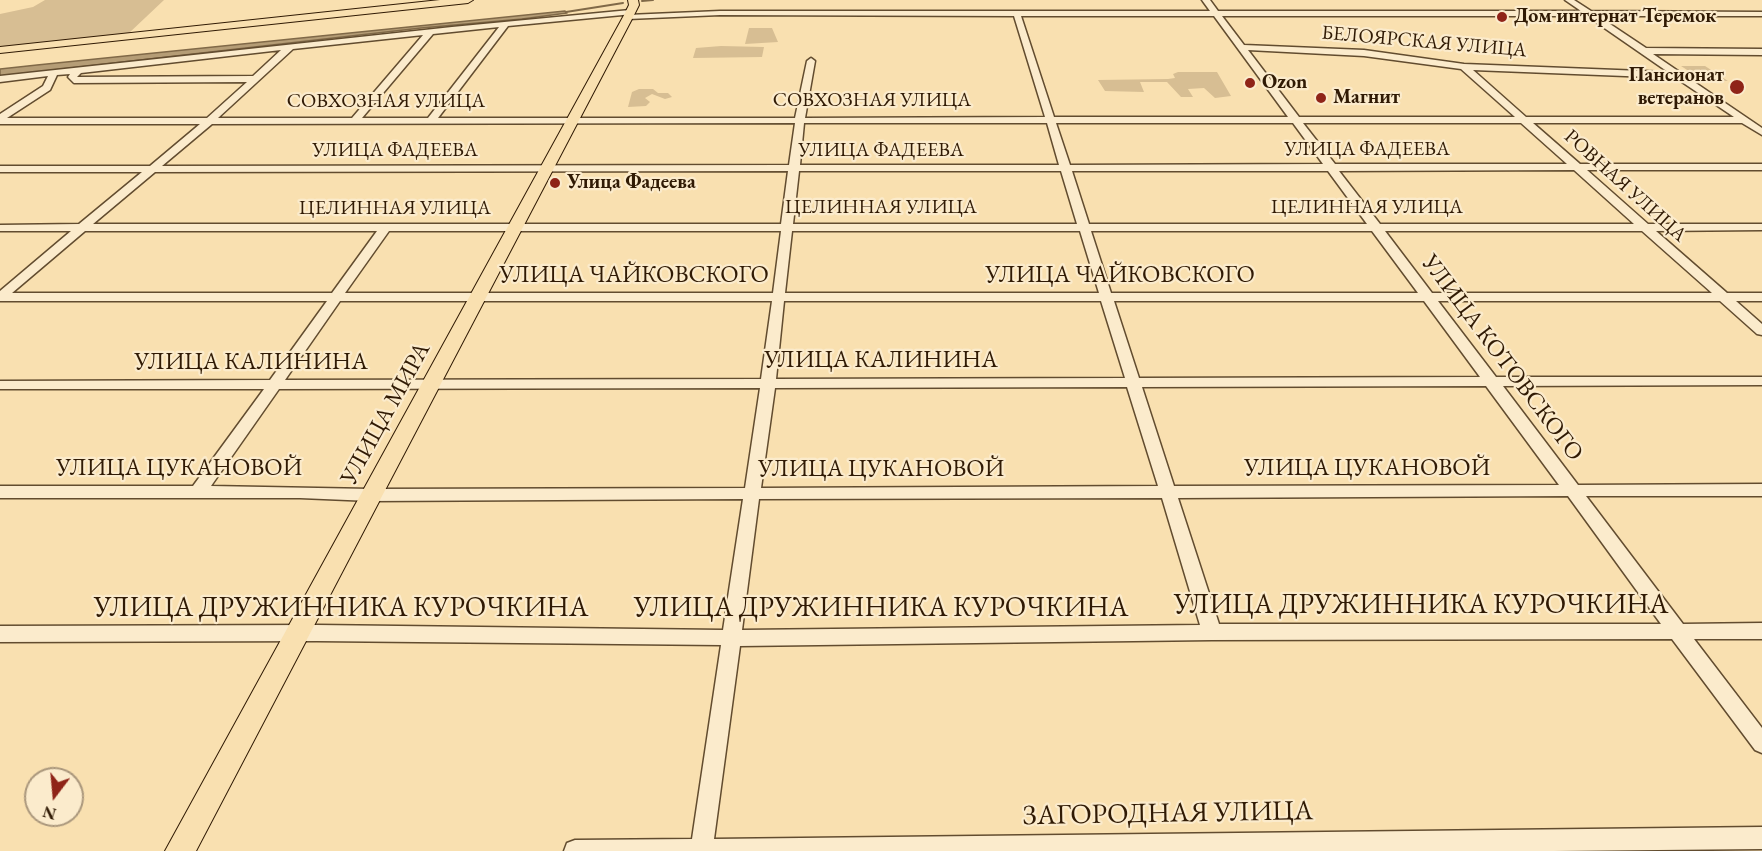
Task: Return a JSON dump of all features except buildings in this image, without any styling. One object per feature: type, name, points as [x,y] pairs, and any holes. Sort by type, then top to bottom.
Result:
[{"type":"main road","points":[[0,50],[468,0]]},
{"type":"main road","name":"УЛИЦА МИРА","points":[[180,851],[433,384],[571,120],[629,15],[633,0]]},
{"type":"street","name":"УЛИЦА КОТОВСКОГО","points":[[1206,0],[1762,744]]},
{"type":"street","points":[[1569,0],[1762,132]]},
{"type":"street","points":[[0,79],[430,32],[629,15],[1217,14],[1385,10],[1762,14]]},
{"type":"street","points":[[1017,14],[1212,632]]},
{"type":"street","points":[[431,120],[505,25]]},
{"type":"street","points":[[355,120],[430,32]]},
{"type":"street","name":"БЕЛОЯРСКАЯ УЛИЦА","points":[[1241,46],[1364,53],[1464,67],[1676,75]]},
{"type":"street","points":[[0,297],[210,121],[290,47]]},
{"type":"street","points":[[1641,51],[1762,52]]},
{"type":"street","points":[[701,850],[768,383],[800,119],[811,61]]},
{"type":"street","name":"РОВНАЯ УЛИЦА","points":[[1464,67],[1762,331]]},
{"type":"street","points":[[79,69],[72,77],[74,80],[255,79]]},
{"type":"street","points":[[0,119],[47,88],[54,73]]},
{"type":"street","name":"СОВХОЗНАЯ УЛИЦА","points":[[0,119],[210,121],[1744,120]]},
{"type":"street","name":"УЛИЦА ФАДЕЕВА","points":[[0,169],[1762,167]]},
{"type":"street","name":"ЦЕЛИННАЯ УЛИЦА","points":[[0,228],[1762,227]]},
{"type":"street","points":[[198,492],[385,228]]},
{"type":"street","name":"УЛИЦА ЧАЙКОВСКОГО","points":[[0,297],[1762,297]]},
{"type":"street","name":"УЛИЦА КАЛИНИНА","points":[[0,385],[1762,381]]},
{"type":"street","name":"УЛИЦА ЦУКАНОВОЙ","points":[[0,492],[300,492],[371,495],[752,492],[1169,494],[1762,490]]},
{"type":"street","name":"УЛИЦА ДРУЖИННИКА КУРОЧКИНА","points":[[0,634],[297,633],[730,638],[1212,632],[1762,632]]},
{"type":"street","name":"ЗАГОРОДНАЯ УЛИЦА","points":[[575,851],[1762,838]]},
{"type":"shaded area","points":[[45,0],[164,0],[128,34],[0,47],[0,14],[33,7]]},
{"type":"shaded area","points":[[565,11],[567,13],[522,19],[421,28],[0,76],[0,69]]},
{"type":"shaded area","points":[[749,28],[772,28],[778,42],[745,44]]},
{"type":"shaded area","points":[[764,47],[762,57],[693,58],[696,48]]},
{"type":"shaded area","points":[[1681,66],[1705,66],[1728,81],[1704,81]]},
{"type":"shaded area","points":[[1217,72],[1231,96],[1215,98],[1204,88],[1188,89],[1193,97],[1181,97],[1167,82],[1140,82],[1144,92],[1105,91],[1098,80],[1168,79],[1175,78],[1173,74]]},
{"type":"shaded area","points":[[639,89],[653,89],[658,93],[668,93],[672,97],[665,99],[652,94],[645,98],[650,102],[646,106],[628,107],[632,92]]},
{"type":"waterway","points":[[642,1],[653,0]]},
{"type":"waterway","points":[[566,12],[623,3]]},
{"type":"place","name":"Дом интернат Теремок","points":[[1502,17]]},
{"type":"place","name":"Ozon","points":[[1250,83]]},
{"type":"place","name":"Пансионат ветеранов","points":[[1737,87]]},
{"type":"place","name":"Магнит","points":[[1321,98]]},
{"type":"place","name":"Улица Фадеева","points":[[555,183]]}]
